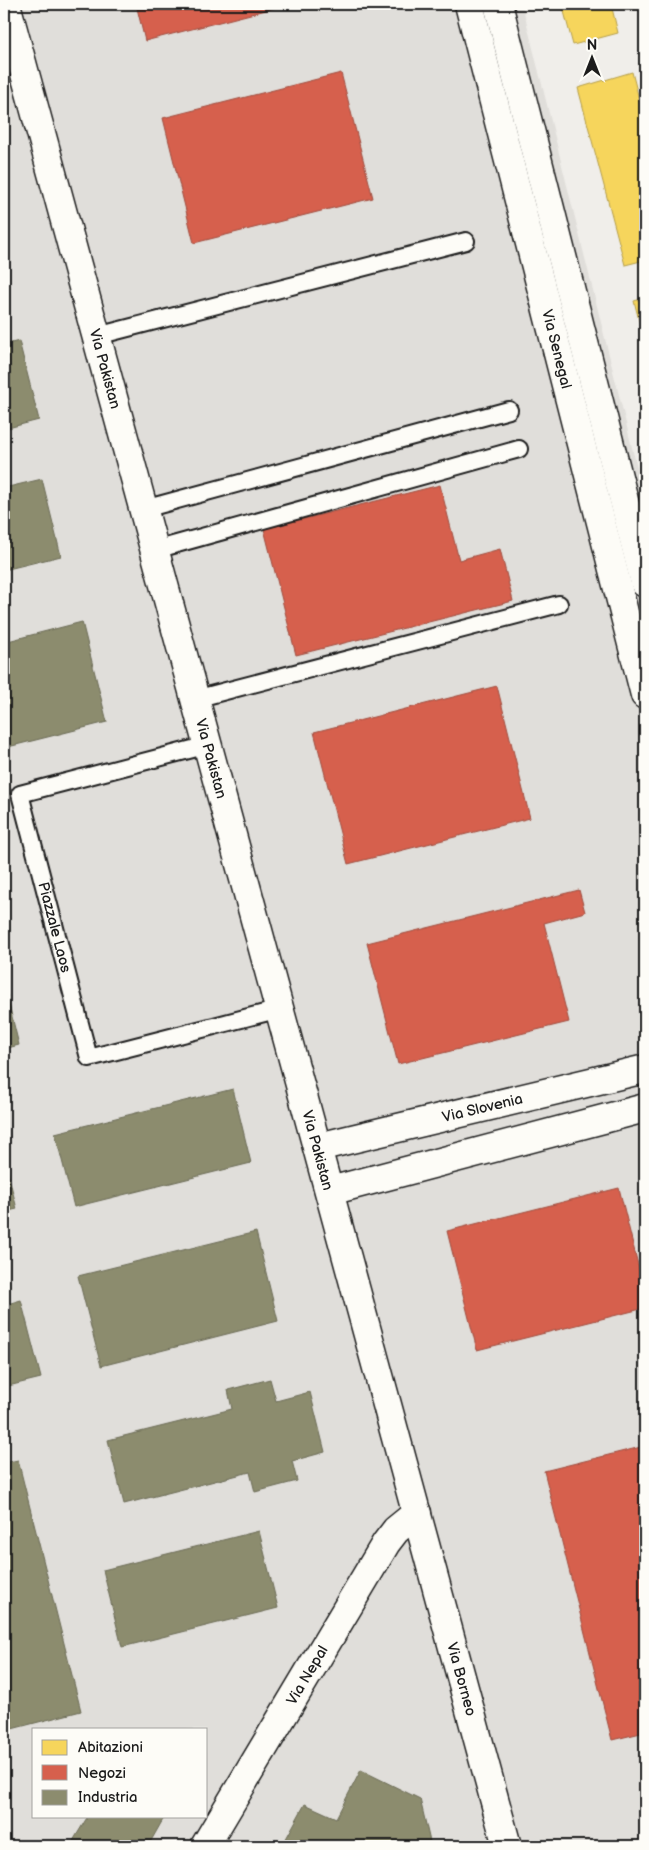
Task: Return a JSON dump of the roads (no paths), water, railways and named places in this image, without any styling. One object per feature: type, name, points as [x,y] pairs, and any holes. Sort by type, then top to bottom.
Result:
[{"type":"street","name":"Via Pakistan","points":[[6,4],[417,1513]]},
{"type":"street","name":"Via Senegal","points":[[470,4],[645,695]]},
{"type":"street","name":"Via Senegal","points":[[498,4],[645,583]]},
{"type":"street","name":"Via Slovenia","points":[[318,1147],[645,1069]]},
{"type":"street","points":[[330,1191],[645,1108]]},
{"type":"street","name":"Via Nepal","points":[[205,1846],[386,1543],[396,1530],[417,1513]]},
{"type":"street","name":"Via Borneo","points":[[417,1513],[506,1846]]},
{"type":"lane","points":[[96,336],[466,241]]},
{"type":"lane","points":[[144,509],[509,410]]},
{"type":"lane","points":[[155,550],[519,449]]},
{"type":"lane","points":[[196,699],[559,604]]},
{"type":"lane","name":"Piazzale Laos","points":[[208,745],[20,794],[89,1058],[280,1008]]}]
